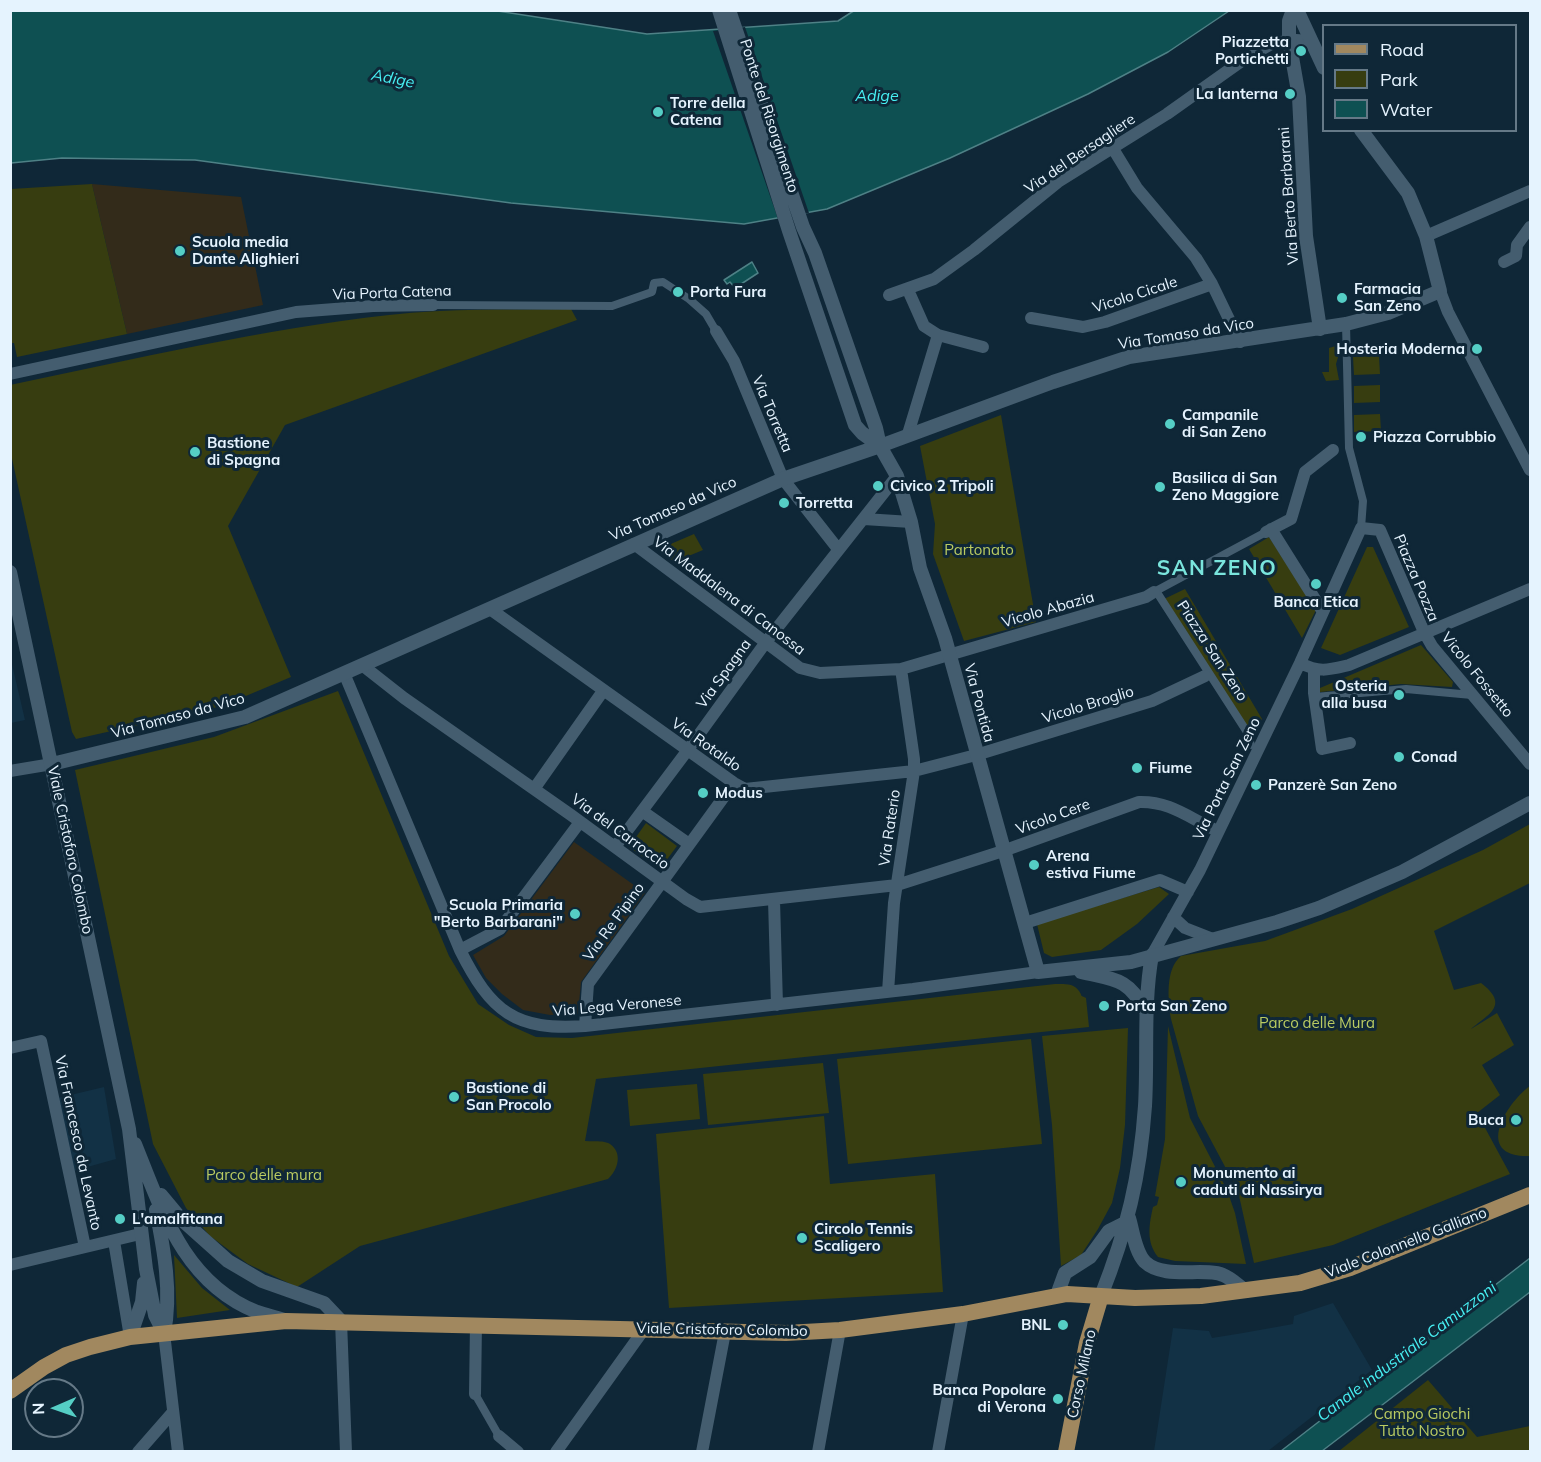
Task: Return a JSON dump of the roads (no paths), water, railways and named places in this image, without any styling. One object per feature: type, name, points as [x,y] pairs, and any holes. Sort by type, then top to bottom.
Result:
[{"type":"main road","name":"Viale Colonnello Galliano","points":[[1101,1296],[1156,1298],[1201,1296],[1300,1283],[1350,1268],[1530,1195]]},
{"type":"main road","name":"Viale Cristoforo Colombo","points":[[164,1334],[286,1321],[645,1328],[725,1332],[840,1330],[963,1314],[1057,1295],[1077,1293],[1101,1296]]},
{"type":"main road","name":"Corso Milano","points":[[1066,1452],[1086,1343],[1101,1296]]},
{"type":"main road","points":[[10,1390],[66,1355],[130,1337],[164,1334]]},
{"type":"street","points":[[1293,10],[1289,21],[1289,40],[1312,41]]},
{"type":"street","points":[[1298,10],[1322,66]]},
{"type":"street","name":"Ponte del Risorgimento","points":[[724,12],[803,227]]},
{"type":"street","name":"Ponte del Risorgimento","points":[[724,12],[789,231]]},
{"type":"street","name":"Via Berto Barbarani","points":[[1289,40],[1299,97],[1306,236],[1320,329]]},
{"type":"street","name":"Via del Bersagliere","points":[[889,295],[934,279],[974,250],[1058,182],[1167,114],[1244,60],[1273,43],[1289,40]]},
{"type":"street","points":[[1362,132],[1408,193],[1426,236],[1440,291],[1448,312],[1530,470]]},
{"type":"street","points":[[1112,147],[1137,188],[1196,258],[1212,284],[1240,342]]},
{"type":"street","points":[[1426,236],[1530,192]]},
{"type":"street","name":"Via Pontida","points":[[803,227],[819,263],[876,428],[880,446],[897,476],[911,522],[920,568],[949,654],[1038,972]]},
{"type":"street","points":[[1504,262],[1516,256],[1517,245],[1530,227]]},
{"type":"street","name":"Via Pontida","points":[[789,231],[855,425],[862,434],[880,446]]},
{"type":"street","name":"Via Porta Catena","points":[[10,374],[296,312],[373,306],[612,306],[652,292],[654,284],[663,282],[689,299],[706,314],[734,361]]},
{"type":"street","name":"Vicolo Cicale","points":[[1031,318],[1083,327],[1105,322],[1212,284]]},
{"type":"street","points":[[908,290],[924,326],[938,335],[983,346]]},
{"type":"street","points":[[1320,329],[1388,313],[1440,291]]},
{"type":"street","points":[[1323,612],[1361,528],[1363,515],[1363,501],[1349,448],[1346,324]]},
{"type":"street","name":"Via Tomaso da Vico","points":[[52,764],[245,717],[783,479],[1129,357],[1320,329]]},
{"type":"street","points":[[908,434],[938,335]]},
{"type":"street","name":"Via Torretta","points":[[734,361],[783,479]]},
{"type":"street","points":[[1323,612],[1269,530],[1291,519],[1305,472],[1333,450],[1349,448]]},
{"type":"street","name":"Via Spagna","points":[[615,846],[766,642],[897,476]]},
{"type":"street","points":[[783,479],[838,549]]},
{"type":"street","points":[[864,519],[911,522]]},
{"type":"street","name":"Piazza Pozza","points":[[1314,670],[1333,669],[1349,664],[1424,632],[1380,530],[1361,528]]},
{"type":"street","name":"Piazza San Zeno","points":[[1251,745],[1247,732],[1158,594],[1154,592],[1269,530]]},
{"type":"street","name":"Via Maddalena di Canossa","points":[[634,544],[800,668],[820,673],[902,669],[949,654]]},
{"type":"street","name":"Viale Cristoforo Colombo","points":[[10,572],[129,1129],[146,1269],[155,1315],[164,1334]]},
{"type":"street","points":[[1424,632],[1530,589]]},
{"type":"street","name":"Vicolo Abazia","points":[[949,654],[1146,597],[1154,592]]},
{"type":"street","name":"Via Rotaldo","points":[[490,609],[687,751],[745,789],[914,771],[976,755]]},
{"type":"street","name":"Via Porta San Zeno","points":[[1152,955],[1188,892],[1323,612]]},
{"type":"street","name":"Vicolo Fossetto","points":[[1424,632],[1432,646],[1530,764]]},
{"type":"street","points":[[1300,663],[1314,670],[1314,697],[1322,749],[1350,743]]},
{"type":"street","name":"Via del Carroccio","points":[[362,665],[404,698],[700,907],[897,885]]},
{"type":"street","name":"Via Raterio","points":[[888,992],[897,885],[914,771],[902,669]]},
{"type":"street","name":"Via Lega Veronese","points":[[344,673],[475,981],[494,1004],[510,1015],[545,1027],[585,1026],[888,992],[1038,972]]},
{"type":"street","name":"Vicolo Broglio","points":[[976,755],[1152,701],[1205,676]]},
{"type":"street","points":[[1314,697],[1406,689],[1473,695]]},
{"type":"street","points":[[534,789],[603,691]]},
{"type":"street","points":[[10,771],[52,764]]},
{"type":"street","name":"Via Re Pipino","points":[[585,1026],[588,984],[734,783]]},
{"type":"street","name":"Vicolo Cere","points":[[897,885],[1139,802],[1155,801],[1218,831]]},
{"type":"street","points":[[1038,972],[1131,962],[1277,922],[1319,908],[1402,872],[1530,803]]},
{"type":"street","points":[[642,810],[689,844]]},
{"type":"street","points":[[460,950],[500,929],[580,822]]},
{"type":"street","points":[[1025,923],[1160,880],[1188,892]]},
{"type":"street","points":[[774,900],[777,1005]]},
{"type":"street","points":[[1173,917],[1185,928],[1213,939]]},
{"type":"street","points":[[1101,1296],[1128,1220],[1140,1159],[1144,1107],[1146,1011],[1152,955]]},
{"type":"street","points":[[1033,956],[1055,971]]},
{"type":"street","points":[[1073,970],[1130,986],[1146,1011]]},
{"type":"street","name":"Via Francesco da Levanto","points":[[10,1048],[41,1041],[85,1247]]},
{"type":"street","name":"Viale Cristoforo Colombo","points":[[129,1129],[171,1231],[200,1271],[219,1289],[256,1312],[286,1321]]},
{"type":"street","name":"Viale Cristoforo Colombo","points":[[152,1184],[181,1219],[228,1261],[262,1281],[324,1304],[341,1321]]},
{"type":"street","name":"Viale Cristoforo Colombo","points":[[152,1184],[165,1260],[168,1313],[164,1334]]},
{"type":"street","points":[[1128,1220],[1145,1262],[1156,1268],[1173,1272],[1222,1274],[1246,1291]]},
{"type":"street","points":[[1057,1295],[1065,1274],[1090,1257],[1109,1232],[1128,1220]]},
{"type":"street","name":"Via Francesco da Levanto","points":[[10,1265],[141,1234]]},
{"type":"street","points":[[114,1241],[130,1337]]},
{"type":"street","name":"Viale Cristoforo Colombo","points":[[130,1337],[142,1302],[146,1269]]},
{"type":"street","points":[[938,1452],[963,1314]]},
{"type":"street","points":[[341,1321],[346,1452]]},
{"type":"street","points":[[476,1324],[475,1394],[499,1436],[518,1452]]},
{"type":"street","points":[[556,1452],[645,1328]]},
{"type":"street","points":[[818,1452],[840,1330]]},
{"type":"street","points":[[702,1452],[725,1332]]},
{"type":"street","points":[[164,1334],[178,1452]]},
{"type":"street","points":[[138,1452],[173,1412]]},
{"type":"water","name":"Adige","points":[[491,10],[647,34],[838,21],[855,10],[1229,11],[1168,52],[1088,94],[950,158],[827,209],[744,224],[511,203],[195,160],[62,158],[11,163],[10,11]]},
{"type":"water","points":[[752,262],[758,273],[735,288],[730,282],[727,284],[724,280]]},
{"type":"water","points":[[1530,1258],[1530,1292],[1322,1451],[1281,1451]]},
{"type":"place","name":"Piazzetta Portichetti","points":[[1301,51]]},
{"type":"place","name":"La lanterna","points":[[1290,94]]},
{"type":"place","name":"Torre della Catena","points":[[658,112]]},
{"type":"place","name":"Scuola media Dante Alighieri","points":[[180,251]]},
{"type":"place","name":"Porta Fura","points":[[678,292]]},
{"type":"place","name":"Farmacia San Zeno","points":[[1342,298]]},
{"type":"place","name":"Hosteria Moderna","points":[[1477,349]]},
{"type":"place","name":"Campanile di San Zeno","points":[[1170,424]]},
{"type":"place","name":"Piazza Corrubbio","points":[[1361,437]]},
{"type":"place","name":"Bastione di Spagna","points":[[195,452]]},
{"type":"place","name":"Civico 2 Tripoli","points":[[878,486]]},
{"type":"place","name":"Basilica di San Zeno Maggiore","points":[[1160,487]]},
{"type":"place","name":"Torretta","points":[[784,503]]},
{"type":"place","name":"Banca Etica","points":[[1316,584]]},
{"type":"place","name":"Osteria alla busa","points":[[1399,695]]},
{"type":"place","name":"Conad","points":[[1399,757]]},
{"type":"place","name":"Fiume","points":[[1137,768]]},
{"type":"place","name":"Panzerè San Zeno","points":[[1256,785]]},
{"type":"place","name":"Modus","points":[[703,793]]},
{"type":"place","name":"Arena estiva Fiume","points":[[1034,865]]},
{"type":"place","name":"Scuola Primaria \"Berto Barbarani\"","points":[[575,914]]},
{"type":"place","name":"Porta San Zeno","points":[[1104,1006]]},
{"type":"place","name":"Bastione di San Procolo","points":[[454,1097]]},
{"type":"place","name":"Buca","points":[[1516,1120]]},
{"type":"place","name":"Monumento ai caduti di Nassirya","points":[[1181,1182]]},
{"type":"place","name":"L'amalfitana","points":[[120,1219]]},
{"type":"place","name":"Circolo Tennis Scaligero","points":[[802,1238]]},
{"type":"place","name":"BNL","points":[[1063,1325]]},
{"type":"place","name":"Banca Popolare di Verona","points":[[1058,1399]]},
{"type":"district","name":"SAN ZENO","points":[[1217,569]]},
{"type":"park label","name":"Partonato","points":[[979,550]]},
{"type":"park label","name":"Parco delle Mura","points":[[1317,1023]]},
{"type":"park label","name":"Parco delle mura","points":[[264,1175]]},
{"type":"park label","name":"Campo Giochi Tutto Nostro","points":[[1422,1422]]},
{"type":"water label","name":"Canale industriale Camuzzoni","points":[[1407,1352]]}]
